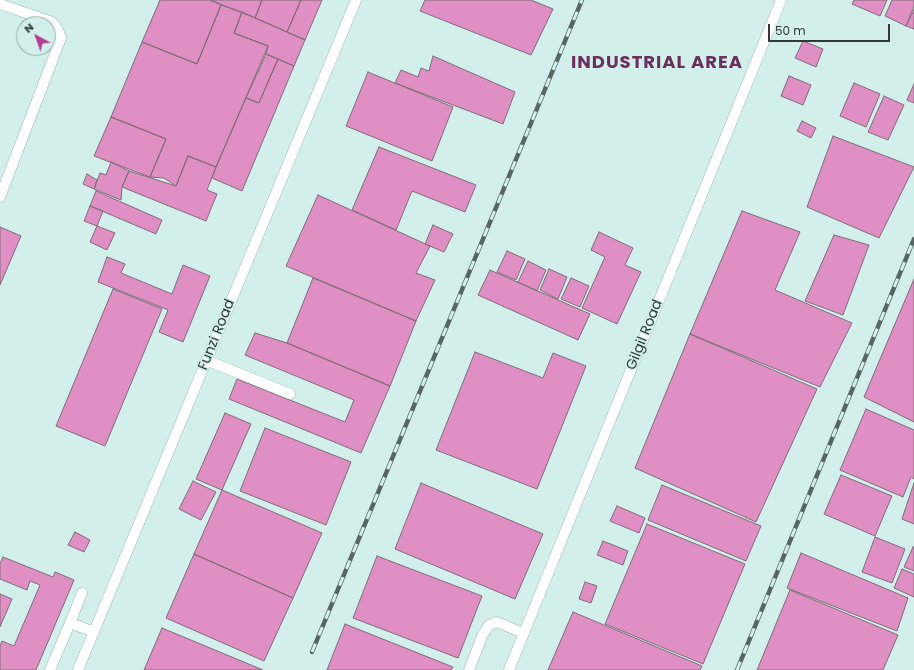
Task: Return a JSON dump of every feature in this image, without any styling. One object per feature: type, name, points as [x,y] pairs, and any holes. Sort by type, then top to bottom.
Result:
[{"type":"lane","name":"Funzi Road","points":[[78,670],[356,0]]},
{"type":"lane","name":"Gilgil Road","points":[[509,670],[782,0]]},
{"type":"lane","points":[[0,4],[52,22],[58,30],[61,38],[0,197]]},
{"type":"lane","points":[[206,360],[290,394]]},
{"type":"lane","points":[[50,670],[82,593]]},
{"type":"lane","points":[[469,670],[483,634],[489,625],[497,622],[523,633]]},
{"type":"lane","points":[[70,623],[94,632]]},
{"type":"building","points":[[160,0],[210,0],[221,5],[197,64],[142,42]]},
{"type":"building","points":[[210,0],[262,0],[255,18]]},
{"type":"building","points":[[262,0],[301,0],[287,32],[255,18]]},
{"type":"building","points":[[301,0],[322,0],[305,40],[287,32]]},
{"type":"building","points":[[425,0],[531,0],[553,9],[531,55],[420,11]]},
{"type":"building","points":[[854,0],[887,0],[880,16],[852,4]]},
{"type":"building","points":[[892,0],[914,0],[914,6],[906,26],[885,16]]},
{"type":"building","points":[[221,5],[242,12],[234,33],[268,46],[216,167],[188,156],[176,186],[164,178],[150,177],[166,139],[111,117],[142,42],[197,64]]},
{"type":"building","points":[[914,10],[914,29],[906,26]]},
{"type":"building","points":[[242,12],[305,40],[294,66],[266,54],[268,46],[234,33]]},
{"type":"building","points":[[803,41],[823,49],[816,67],[795,58]]},
{"type":"building","points":[[266,54],[278,59],[259,103],[246,98]]},
{"type":"building","points":[[433,56],[515,92],[503,124],[395,83],[401,70],[418,77],[421,68],[429,71]]},
{"type":"building","points":[[278,59],[294,66],[242,191],[212,178],[246,98],[259,103]]},
{"type":"building","points":[[368,72],[453,107],[432,161],[346,126]]},
{"type":"building","points":[[789,76],[811,85],[803,105],[781,96]]},
{"type":"building","points":[[854,83],[880,94],[866,127],[840,116]]},
{"type":"building","points":[[914,84],[914,103],[907,100]]},
{"type":"building","points":[[884,96],[904,105],[888,140],[868,132]]},
{"type":"building","points":[[111,117],[166,139],[150,177],[94,156]]},
{"type":"building","points":[[802,121],[816,128],[811,138],[797,131]]},
{"type":"building","points":[[833,136],[914,167],[879,238],[807,207]]},
{"type":"building","points":[[379,147],[476,185],[465,212],[412,191],[396,230],[352,210]]},
{"type":"building","points":[[188,156],[216,167],[207,190],[217,194],[206,221],[122,187],[129,171],[176,186]]},
{"type":"building","points":[[111,162],[129,171],[122,187],[121,200],[94,189],[100,173],[106,175]]},
{"type":"building","points":[[87,174],[97,180],[94,189],[83,184]]},
{"type":"building","points":[[96,191],[162,220],[156,234],[90,206]]},
{"type":"building","points":[[318,195],[430,246],[416,273],[435,280],[416,321],[286,266]]},
{"type":"building","points":[[90,206],[103,211],[97,226],[84,221]]},
{"type":"building","points":[[742,211],[800,232],[775,290],[852,323],[820,387],[690,334]]},
{"type":"building","points":[[433,225],[453,234],[444,252],[425,244]]},
{"type":"building","points":[[97,226],[115,233],[107,250],[90,242]]},
{"type":"building","points":[[0,227],[21,236],[0,285]]},
{"type":"building","points":[[599,232],[633,248],[625,265],[641,272],[617,324],[582,308],[605,257],[591,250]]},
{"type":"building","points":[[834,235],[869,245],[843,315],[805,301]]},
{"type":"building","points":[[507,251],[525,259],[516,280],[497,272]]},
{"type":"building","points":[[107,257],[125,264],[121,273],[172,294],[183,265],[210,276],[183,342],[159,332],[168,310],[98,282]]},
{"type":"building","points":[[528,261],[546,270],[537,291],[518,282]]},
{"type":"building","points":[[549,269],[567,277],[558,299],[540,290]]},
{"type":"building","points":[[490,270],[590,314],[578,340],[478,295]]},
{"type":"building","points":[[313,278],[416,321],[390,386],[287,343]]},
{"type":"building","points":[[571,278],[589,286],[580,307],[561,299]]},
{"type":"building","points":[[914,279],[914,422],[864,397]]},
{"type":"building","points":[[113,289],[162,309],[105,446],[56,426]]},
{"type":"building","points":[[255,333],[287,343],[390,386],[361,453],[229,399],[237,379],[345,422],[354,400],[245,355]]},
{"type":"building","points":[[690,334],[817,389],[756,522],[635,468]]},
{"type":"building","points":[[475,352],[543,378],[553,353],[586,366],[537,489],[436,450]]},
{"type":"building","points":[[866,409],[914,430],[914,479],[911,477],[903,497],[840,470]]},
{"type":"building","points":[[225,413],[251,424],[222,490],[196,479]]},
{"type":"building","points":[[265,428],[351,462],[326,525],[240,491]]},
{"type":"building","points":[[841,475],[892,496],[875,536],[824,514]]},
{"type":"building","points":[[193,481],[216,492],[201,520],[179,509]]},
{"type":"building","points":[[421,483],[543,534],[515,599],[395,549]]},
{"type":"building","points":[[914,483],[914,524],[902,519]]},
{"type":"building","points":[[662,485],[761,526],[746,561],[648,520]]},
{"type":"building","points":[[222,490],[322,533],[293,598],[194,554]]},
{"type":"building","points":[[617,506],[645,518],[639,533],[610,521]]},
{"type":"building","points":[[647,524],[745,564],[703,664],[605,624]]},
{"type":"building","points":[[75,532],[90,540],[84,552],[68,545]]},
{"type":"building","points":[[875,537],[905,549],[892,583],[862,572]]},
{"type":"building","points":[[603,541],[628,551],[623,565],[597,555]]},
{"type":"building","points":[[914,547],[914,571],[904,567]]},
{"type":"building","points":[[801,553],[908,598],[897,631],[787,588]]},
{"type":"building","points":[[194,554],[293,598],[264,661],[166,618]]},
{"type":"building","points":[[377,556],[482,596],[458,658],[353,618]]},
{"type":"building","points":[[3,557],[53,577],[55,572],[74,580],[36,670],[0,670],[0,646],[2,641],[14,646],[40,585],[30,581],[27,590],[0,579],[0,563]]},
{"type":"building","points":[[902,569],[914,574],[914,597],[894,588]]},
{"type":"building","points":[[585,582],[597,586],[591,603],[579,599]]},
{"type":"building","points":[[790,590],[898,635],[883,670],[757,670]]},
{"type":"building","points":[[0,594],[12,599],[0,627]]},
{"type":"building","points":[[573,612],[702,666],[700,670],[548,670]]},
{"type":"building","points":[[345,624],[453,667],[451,670],[327,670]]},
{"type":"building","points":[[162,628],[263,670],[144,670]]},
{"type":"railway","points":[[312,652],[582,0]]},
{"type":"railway","points":[[737,670],[914,239]]},
{"type":"district","name":"INDUSTRIAL AREA","points":[[657,63]]}]
